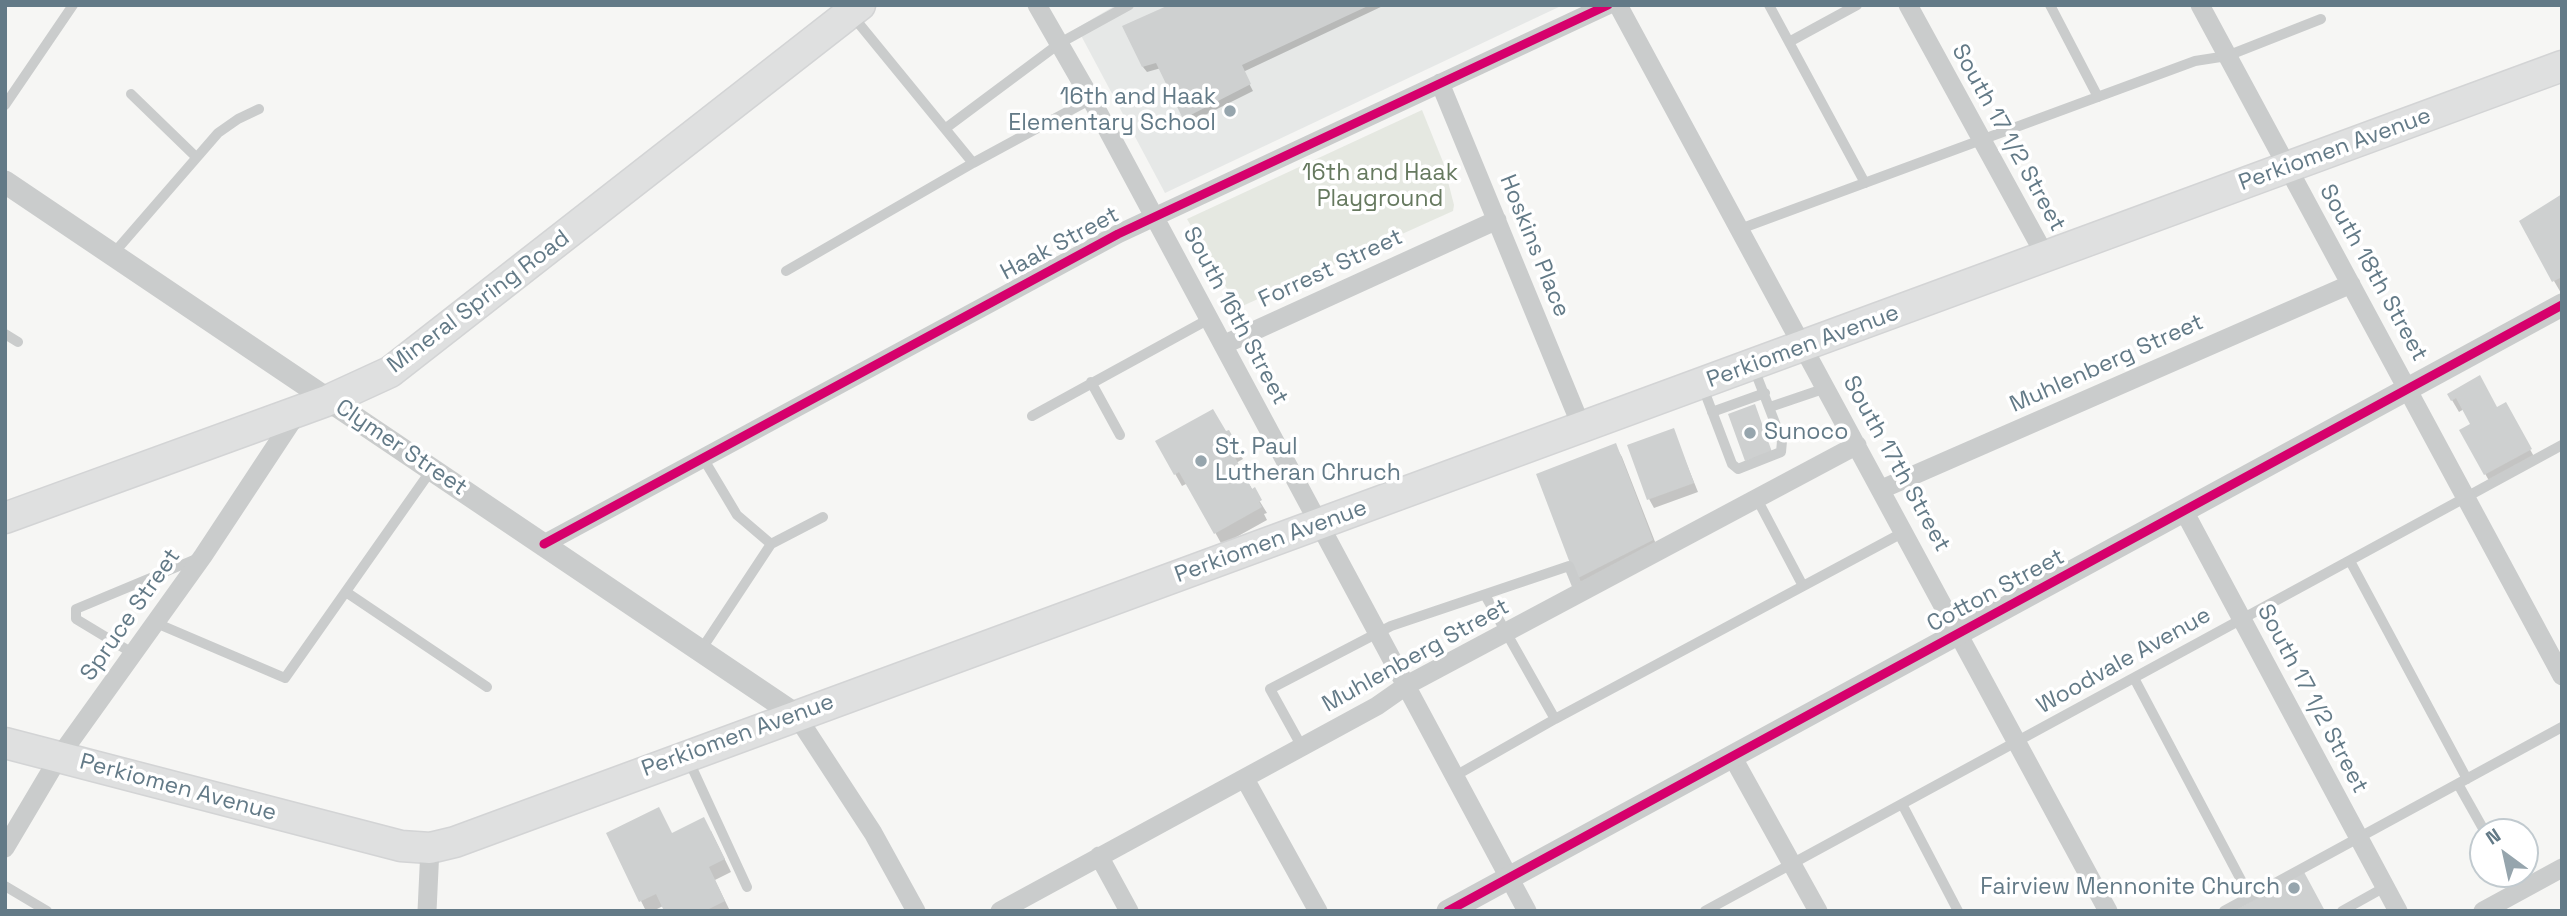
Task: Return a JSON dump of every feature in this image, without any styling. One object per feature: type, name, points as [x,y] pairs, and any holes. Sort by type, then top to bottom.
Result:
[{"type":"main road","name":"Mineral Spring Road","points":[[5,519],[329,400],[390,372],[855,9]]},
{"type":"main road","name":"Perkiomen Avenue","points":[[5,743],[401,846],[430,848],[455,842],[2562,66]]},
{"type":"street","name":"South 16th Street","points":[[1037,5],[1091,99],[1527,911]]},
{"type":"street","name":"Haak Street","points":[[544,544],[1118,233],[1608,5]]},
{"type":"street","name":"South 17th Street","points":[[1618,5],[1905,531],[2108,911]]},
{"type":"street","name":"South 17 1/2 Street","points":[[1908,5],[2046,257]]},
{"type":"street","name":"South 18th Street","points":[[2200,5],[2562,676]]},
{"type":"street","name":"Hoskins Place","points":[[1440,83],[1583,428]]},
{"type":"street","name":"Clymer Street","points":[[5,182],[796,715]]},
{"type":"street","name":"Forrest Street","points":[[1223,345],[1497,220]]},
{"type":"street","name":"Muhlenberg Street","points":[[1882,489],[2351,284]]},
{"type":"street","name":"Cotton Street","points":[[1448,911],[2562,304]]},
{"type":"street","name":"Spruce Street","points":[[5,848],[59,758],[203,556],[299,411]]},
{"type":"street","name":"Muhlenberg Street","points":[[1000,911],[1377,706],[1407,685],[1857,445]]},
{"type":"street","name":"South 17 1/2 Street","points":[[2184,511],[2398,911]]},
{"type":"street","points":[[796,715],[873,833],[916,911]]},
{"type":"street","points":[[1732,756],[1818,911]]},
{"type":"street","points":[[1245,779],[1318,911]]},
{"type":"street","points":[[427,911],[430,848]]},
{"type":"street","points":[[1099,856],[1129,911]]},
{"type":"street","points":[[2483,911],[2562,868]]},
{"type":"lane","points":[[5,105],[73,5]]},
{"type":"lane","points":[[946,128],[1060,43],[1129,5]]},
{"type":"lane","points":[[1769,5],[1865,183]]},
{"type":"lane","points":[[1789,42],[1857,5]]},
{"type":"lane","points":[[2050,5],[2098,97]]},
{"type":"lane","points":[[855,9],[973,163]]},
{"type":"lane","points":[[1740,229],[2195,61],[2227,56],[2321,19]]},
{"type":"lane","points":[[131,94],[195,156]]},
{"type":"lane","points":[[786,271],[973,163],[1091,99]]},
{"type":"lane","points":[[113,254],[195,156],[218,133],[259,109]]},
{"type":"lane","points":[[1032,416],[1209,319]]},
{"type":"lane","points":[[5,334],[18,342]]},
{"type":"lane","points":[[1702,384],[1732,464],[1738,469],[1781,452],[1782,440],[1753,365]]},
{"type":"lane","points":[[1091,382],[1121,435]]},
{"type":"lane","points":[[1770,407],[1826,388]]},
{"type":"lane","points":[[1713,412],[1765,393]]},
{"type":"lane","name":"Woodvale Avenue","points":[[1705,911],[2562,445]]},
{"type":"lane","points":[[703,458],[737,515],[771,544]]},
{"type":"lane","points":[[156,623],[285,678],[432,469]]},
{"type":"lane","points":[[1757,499],[1803,586]]},
{"type":"lane","points":[[701,650],[771,544],[823,517]]},
{"type":"lane","points":[[1455,775],[1905,531]]},
{"type":"lane","points":[[134,654],[76,619],[76,609],[203,556]]},
{"type":"lane","points":[[2350,561],[2463,781],[2479,818]]},
{"type":"lane","points":[[1302,747],[1270,689],[1378,632],[1569,566],[1580,593]]},
{"type":"lane","points":[[346,592],[487,687]]},
{"type":"lane","points":[[1485,595],[1555,719]]},
{"type":"lane","points":[[2134,678],[2250,897]]},
{"type":"lane","points":[[2224,911],[2562,727]]},
{"type":"lane","points":[[686,755],[747,887]]},
{"type":"lane","points":[[1902,804],[1958,911]]},
{"type":"lane","points":[[5,886],[47,911]]},
{"type":"lane","points":[[2342,911],[2385,887]]},
{"type":"lane","points":[[2516,888],[2518,892]]},
{"type":"shaded area","name":"16th and Haak Elementary School","points":[[1116,5],[1563,5],[1165,193],[1077,28]]},
{"type":"green space","name":"16th and Haak Playground","points":[[1422,110],[1443,162],[1454,205],[1453,211],[1238,308],[1187,219]]},
{"type":"building","points":[[1169,5],[1370,5],[1242,65],[1251,84],[1183,119],[1156,63],[1142,67],[1122,26]]},
{"type":"building","points":[[2562,194],[2562,277],[2552,282],[2519,221]]},
{"type":"building","points":[[2480,375],[2497,407],[2506,402],[2532,449],[2484,475],[2459,430],[2470,424],[2456,398],[2451,401],[2447,394]]},
{"type":"building","name":"Sunoco","points":[[1755,404],[1772,452],[1745,461],[1728,414]]},
{"type":"building","name":"St. Paul Lutheran Chruch","points":[[1213,409],[1238,446],[1231,450],[1252,489],[1255,487],[1262,500],[1259,502],[1262,507],[1214,534],[1179,472],[1174,475],[1155,441]]},
{"type":"building","points":[[1674,428],[1694,483],[1647,500],[1627,445]]},
{"type":"building","points":[[1616,443],[1653,540],[1576,579],[1536,474]]},
{"type":"building","points":[[659,807],[672,833],[704,817],[725,859],[709,867],[725,901],[705,911],[664,911],[656,894],[639,902],[606,833]]},
{"type":"building","name":"Fairview Mennonite Church","points":[[2304,872],[2325,911],[2234,911]]},
{"type":"cycle path","points":[[544,544],[1118,234],[1608,5]]},
{"type":"cycle path","points":[[1448,911],[2562,305]]},
{"type":"place","name":"16th and Haak Elementary School","points":[[1230,111]]},
{"type":"place","name":"Sunoco","points":[[1750,433]]},
{"type":"place","name":"St. Paul Lutheran Chruch","points":[[1201,461]]},
{"type":"place","name":"Fairview Mennonite Church","points":[[2294,888]]}]
